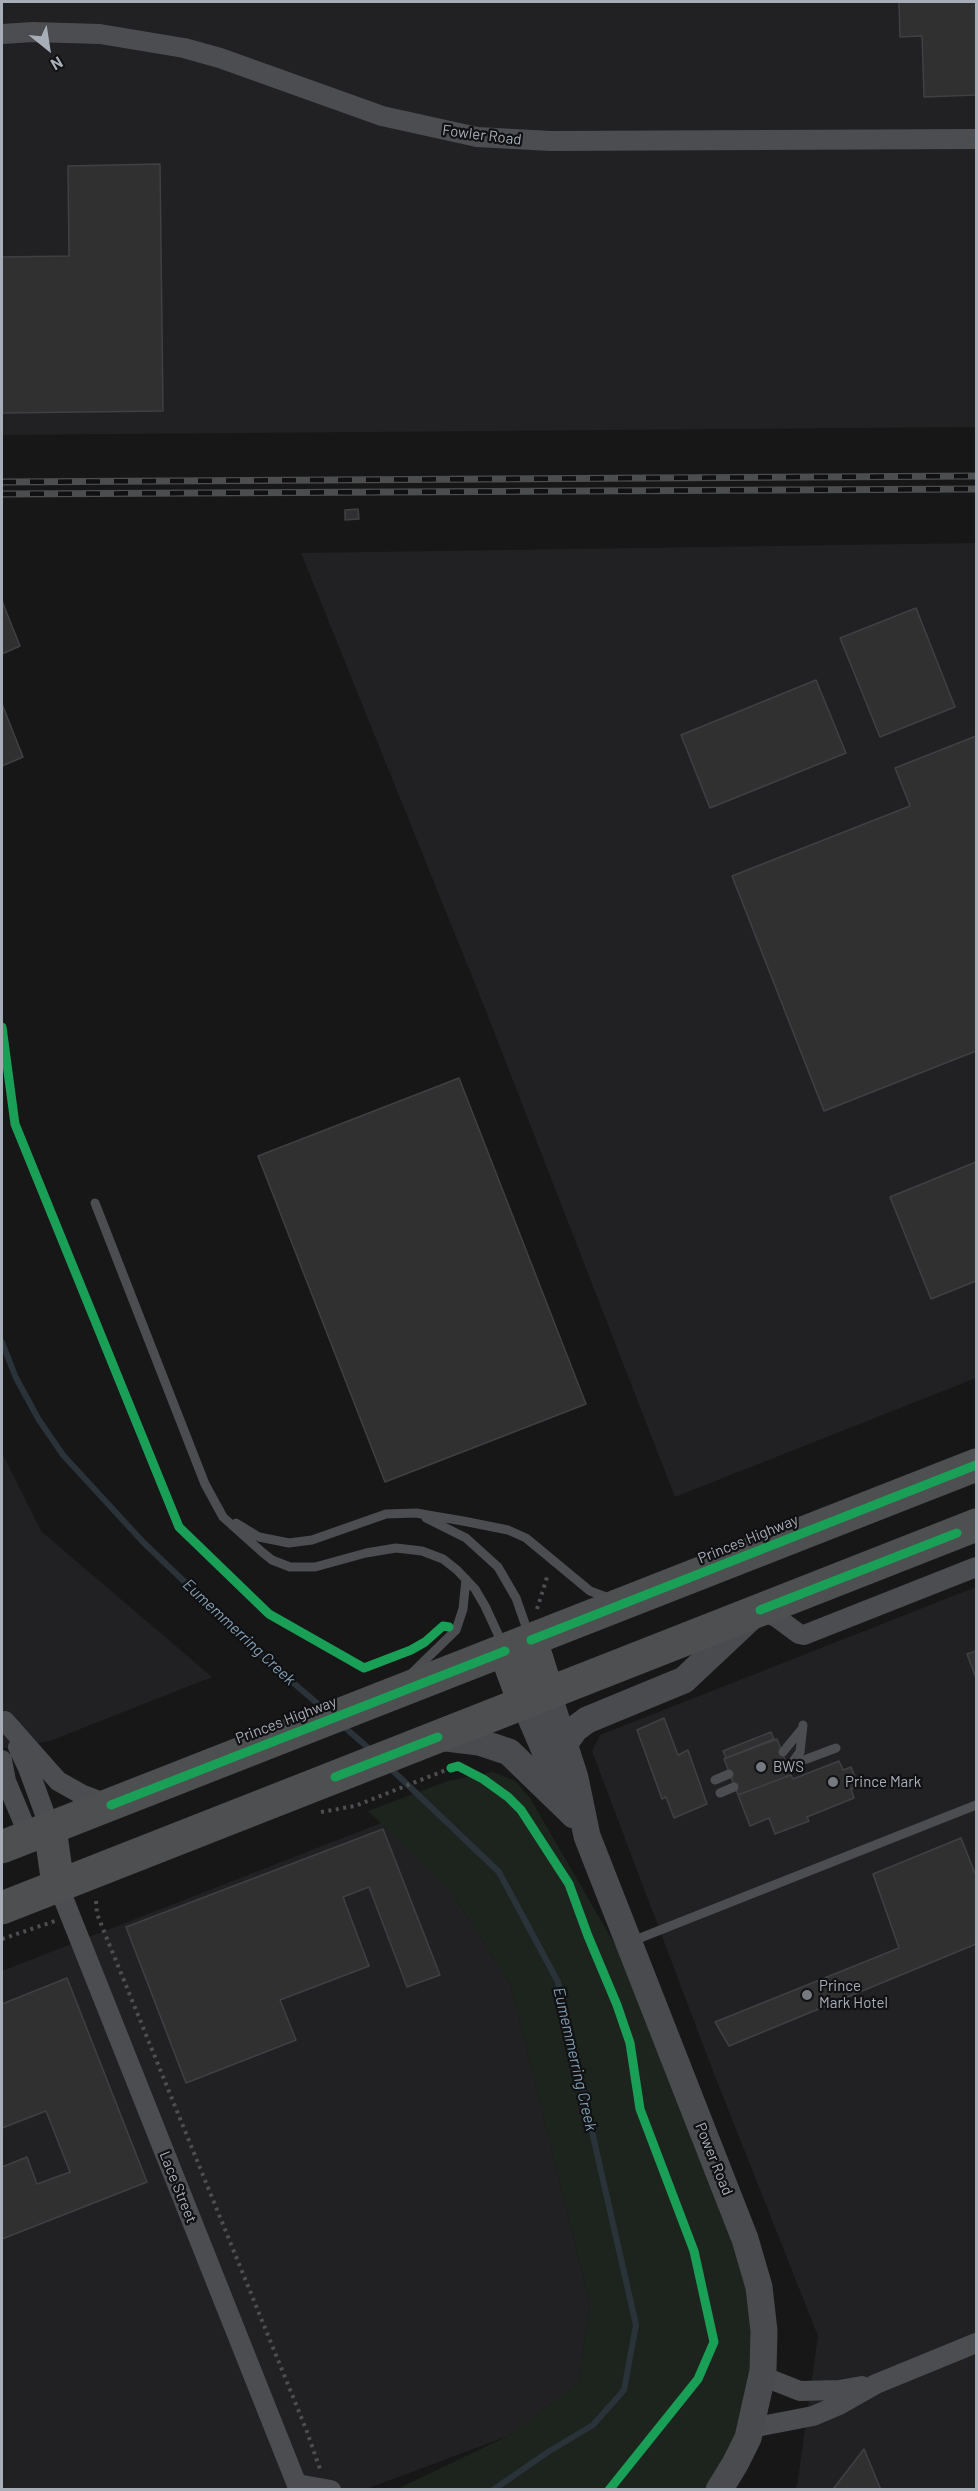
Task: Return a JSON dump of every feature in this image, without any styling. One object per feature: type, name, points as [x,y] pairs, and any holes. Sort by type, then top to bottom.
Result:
[{"type":"highway","name":"Princes Highway","points":[[27,1837],[379,1700],[523,1634],[629,1602],[976,1465]]},
{"type":"highway","points":[[2,1908],[976,1525]]},
{"type":"highway","points":[[523,1634],[536,1698]]},
{"type":"highway","points":[[27,1837],[58,1885]]},
{"type":"main road","points":[[565,1743],[575,1729],[587,1720],[684,1680],[758,1611]]},
{"type":"main road","name":"Power Road","points":[[536,1698],[565,1743],[578,1789],[580,1825]]},
{"type":"main road","name":"Power Road","points":[[536,1698],[536,1735],[580,1825],[628,1942],[745,2239],[759,2287],[764,2331],[762,2376],[751,2428],[735,2464],[719,2490]]},
{"type":"main road","points":[[428,1741],[480,1742],[509,1752],[580,1825]]},
{"type":"street","name":"Fowler Road","points":[[2,34],[33,32],[100,34],[184,48],[220,58],[382,116],[477,137],[543,141],[976,139]]},
{"type":"street","points":[[758,1611],[776,1617],[799,1634],[804,1635],[976,1566]]},
{"type":"street","points":[[3,1718],[58,1781],[81,1794],[111,1805]]},
{"type":"street","points":[[3,1718],[28,1768],[27,1837]]},
{"type":"street","points":[[2,1760],[4,1785],[27,1837]]},
{"type":"street","name":"Lace Street","points":[[58,1885],[298,2487]]},
{"type":"street","points":[[751,2428],[813,2416],[839,2405],[876,2384],[976,2343]]},
{"type":"street","points":[[762,2376],[800,2391],[840,2390],[876,2384]]},
{"type":"street","points":[[298,2487],[329,2489]]},
{"type":"lane","points":[[95,1203],[205,1484],[223,1517],[249,1542],[280,1564],[290,1567],[315,1567],[366,1553],[396,1548],[410,1548],[443,1559],[466,1579],[485,1606],[523,1634]]},
{"type":"lane","points":[[205,1484],[221,1509],[237,1524],[259,1537],[280,1542],[300,1543],[312,1540],[386,1514],[416,1513],[518,1533],[536,1544],[590,1592],[629,1602]]},
{"type":"lane","points":[[416,1513],[466,1538],[492,1560],[505,1577],[516,1598],[523,1634]]},
{"type":"lane","points":[[379,1700],[456,1630],[463,1609],[466,1579]]},
{"type":"lane","points":[[783,1752],[799,1734],[803,1725],[800,1752],[788,1766],[836,1748]]},
{"type":"lane","points":[[715,1780],[729,1774]]},
{"type":"lane","points":[[720,1793],[734,1787]]},
{"type":"lane","points":[[628,1942],[976,1805]]},
{"type":"path","points":[[523,1634],[538,1606],[545,1580],[552,1568]]},
{"type":"path","points":[[356,1806],[451,1768],[458,1766],[465,1769]]},
{"type":"path","points":[[96,1900],[95,1906],[101,1925],[329,2489]]},
{"type":"shaded area","points":[[2,2],[976,2],[976,427],[2,435]]},
{"type":"shaded area","points":[[976,543],[976,1378],[675,1497],[484,1006],[301,553]]},
{"type":"shaded area","points":[[2,1453],[41,1531],[212,1677],[50,1741],[2,1749]]},
{"type":"shaded area","points":[[976,1587],[976,2489],[794,2489],[797,2486],[818,2336],[711,2066],[592,1751],[600,1735]]},
{"type":"shaded area","points":[[493,1772],[515,1781],[530,1798],[658,2019],[745,2239],[763,2371],[719,2489],[397,2489],[508,2436],[579,2382],[590,2304],[511,1985],[452,1893],[368,1811],[448,1781]]},
{"type":"shaded area","points":[[381,1823],[452,1893],[511,1985],[590,2304],[579,2382],[508,2436],[366,2489],[2,2490],[2,1971]]},
{"type":"building","points":[[899,2],[976,2],[976,95],[924,97],[922,36],[900,37]]},
{"type":"building","points":[[160,164],[163,411],[2,413],[2,257],[69,256],[68,166]]},
{"type":"building","points":[[358,509],[359,519],[345,520],[345,510]]},
{"type":"building","points":[[2,601],[20,646],[2,654]]},
{"type":"building","points":[[916,608],[955,707],[880,737],[840,638]]},
{"type":"building","points":[[816,680],[846,753],[710,808],[681,735]]},
{"type":"building","points":[[2,704],[23,757],[2,766]]},
{"type":"building","points":[[976,736],[976,1051],[824,1111],[732,876],[910,806],[895,768]]},
{"type":"building","points":[[459,1078],[586,1404],[385,1482],[258,1156]]},
{"type":"building","points":[[976,1162],[976,1281],[931,1299],[890,1197]]},
{"type":"building","points":[[976,1651],[976,1678],[967,1654]]},
{"type":"building","points":[[664,1718],[678,1755],[688,1750],[707,1804],[674,1818],[666,1797],[662,1799],[637,1730]]},
{"type":"building","points":[[771,1732],[774,1739],[726,1758],[723,1751]]},
{"type":"building","points":[[777,1739],[791,1775],[738,1795],[724,1759]]},
{"type":"building","points":[[839,1761],[843,1770],[851,1767],[859,1786],[851,1789],[854,1798],[807,1817],[809,1821],[775,1834],[769,1818],[750,1826],[738,1795],[791,1775],[793,1779]]},
{"type":"building","points":[[383,1829],[440,1975],[407,1987],[369,1887],[343,1897],[369,1966],[280,2000],[296,2040],[186,2083],[126,1927]]},
{"type":"building","points":[[961,1838],[976,1876],[976,1944],[729,2046],[715,2022],[899,1948],[873,1874]]},
{"type":"building","points":[[67,1978],[147,2182],[2,2239],[2,2167],[27,2157],[37,2184],[70,2172],[46,2111],[2,2128],[2,2004]]},
{"type":"building","points":[[864,2449],[881,2490],[835,2490],[834,2488]]},
{"type":"waterway","name":"Eumemmerring Creek","points":[[2,1342],[16,1378],[39,1420],[63,1455],[143,1542],[262,1656],[325,1710]]},
{"type":"waterway","name":"Eumemmerring Creek","points":[[342,1725],[373,1752]]},
{"type":"waterway","name":"Eumemmerring Creek","points":[[389,1767],[499,1872],[558,1982],[636,2325],[624,2390],[593,2425],[548,2452],[493,2490]]},
{"type":"railway","points":[[2,482],[976,476]]},
{"type":"railway","points":[[2,494],[976,489]]},
{"type":"cycle path","points":[[2,1027],[15,1124],[179,1527],[269,1614],[364,1668],[411,1650],[425,1642],[443,1626],[449,1627]]},
{"type":"cycle path","points":[[531,1640],[976,1465]]},
{"type":"cycle path","points":[[760,1610],[957,1533]]},
{"type":"cycle path","points":[[111,1805],[505,1651]]},
{"type":"cycle path","points":[[335,1777],[438,1737]]},
{"type":"cycle path","points":[[451,1768],[458,1766],[483,1779],[508,1797],[521,1810],[569,1884],[630,2043],[640,2109],[694,2251],[714,2342],[698,2379],[609,2490]]},
{"type":"place","name":"BWS","points":[[761,1767]]},
{"type":"place","name":"Prince Mark","points":[[833,1782]]},
{"type":"place","name":"Prince Mark Hotel","points":[[807,1995]]}]
